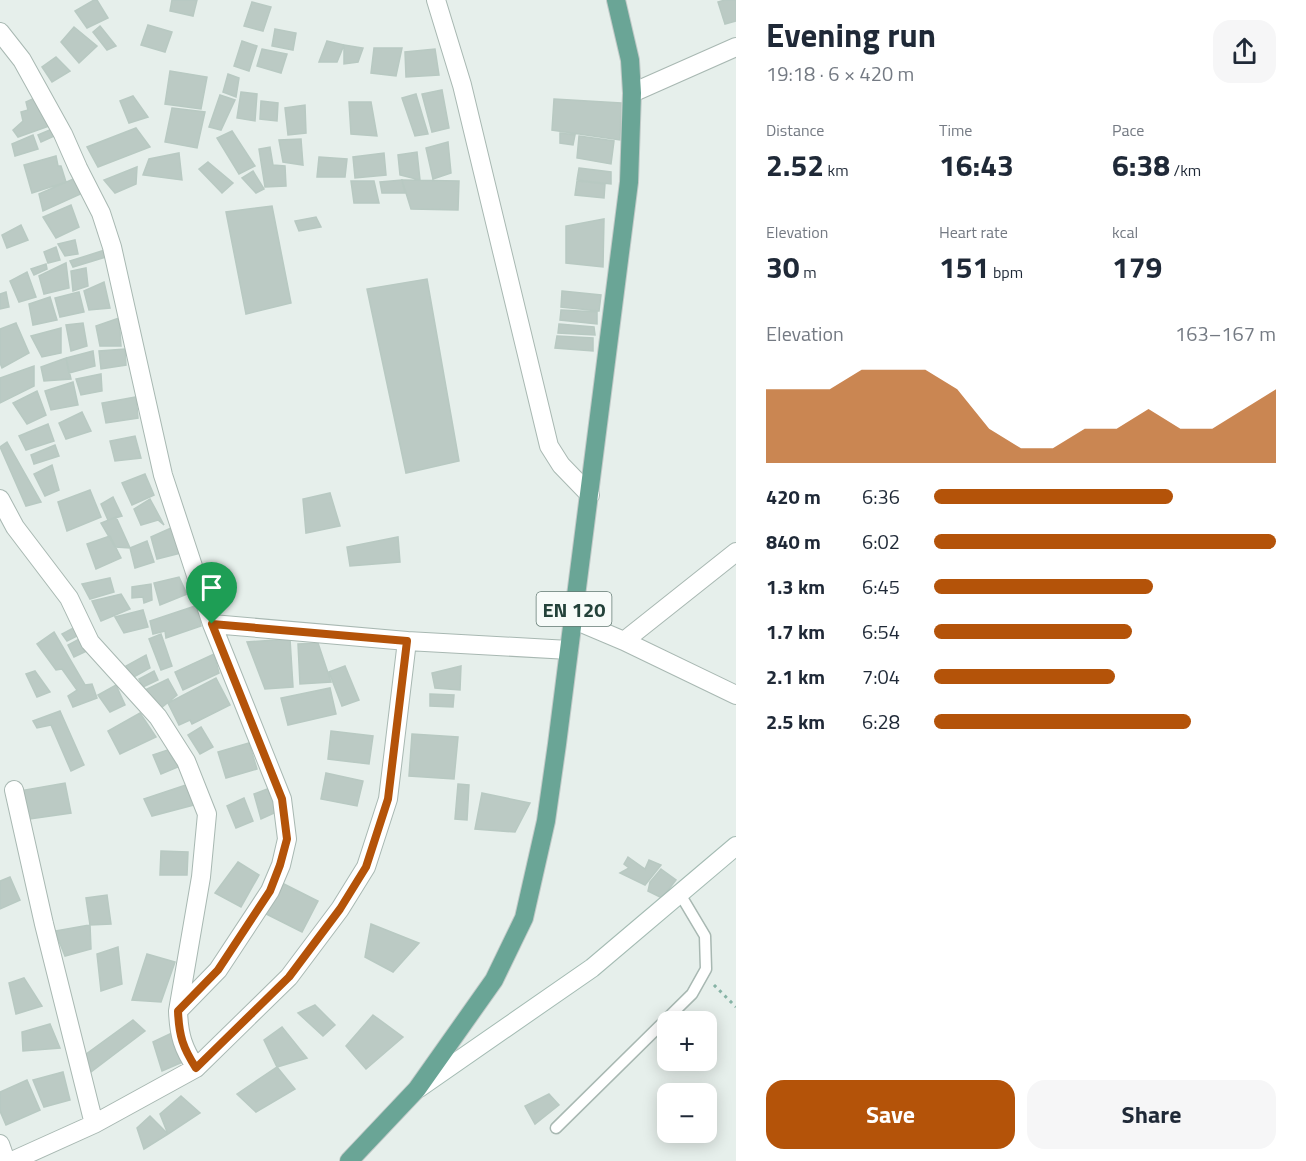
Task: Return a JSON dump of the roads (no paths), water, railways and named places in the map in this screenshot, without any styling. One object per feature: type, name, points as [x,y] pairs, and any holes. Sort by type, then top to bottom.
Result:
[{"type":"main road","name":"EN 120","points":[[349,1161],[417,1089],[494,980],[524,918],[546,821],[629,182],[632,93],[630,60],[616,0]]},
{"type":"street","points":[[436,0],[462,85],[549,446],[561,465],[590,495]]},
{"type":"street","points":[[0,32],[27,69],[63,134],[101,213],[112,247],[163,475],[212,624],[282,799],[287,839],[270,891],[218,970],[178,1011]]},
{"type":"street","points":[[632,93],[733,52]]},
{"type":"street","points":[[0,499],[15,527],[69,598],[90,642],[158,717],[186,761],[207,814],[201,877],[178,1011],[185,1051],[196,1068]]},
{"type":"street","points":[[624,641],[736,552]]},
{"type":"street","points":[[572,619],[624,641],[736,695]]},
{"type":"street","points":[[212,624],[407,641],[569,650]]},
{"type":"street","points":[[12,1161],[94,1124],[196,1068],[289,977],[340,909],[366,867],[388,799],[407,641]]},
{"type":"street","points":[[14,790],[94,1124]]},
{"type":"street","points":[[417,1089],[592,968],[736,846]]},
{"type":"street","points":[[0,1144],[6,1161]]},
{"type":"lane","points":[[556,1128],[692,994],[704,973],[706,969],[705,936],[680,894]]}]
